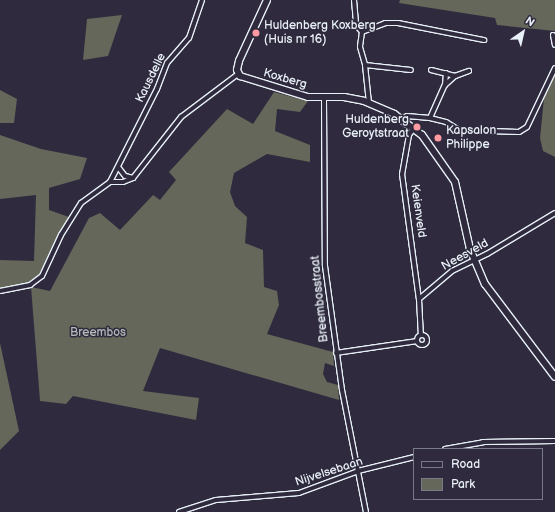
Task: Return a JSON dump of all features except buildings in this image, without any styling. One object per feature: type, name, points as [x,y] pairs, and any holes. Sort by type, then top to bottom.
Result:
[{"type":"street","name":"Kausdelle","points":[[110,182],[166,63],[189,38],[202,0]]},
{"type":"street","points":[[0,291],[37,282],[47,269],[55,245],[78,207],[110,182],[123,182],[133,178],[181,117],[238,74],[237,66],[246,43],[267,0]]},
{"type":"street","points":[[354,0],[356,25],[362,32],[360,46],[365,65],[369,103]]},
{"type":"street","points":[[362,32],[385,23],[398,23],[484,40]]},
{"type":"street","points":[[553,35],[555,45]]},
{"type":"street","points":[[365,65],[411,70]]},
{"type":"street","points":[[403,119],[407,116],[430,118],[465,131],[511,134],[525,130],[555,68]]},
{"type":"street","points":[[431,70],[455,76]]},
{"type":"street","points":[[445,85],[455,76],[470,72]]},
{"type":"street","points":[[430,118],[445,85],[446,73]]},
{"type":"street","name":"Koxberg","points":[[238,74],[299,95],[324,98],[351,97],[369,103],[403,119],[414,128],[437,153],[455,182],[474,260],[496,300],[555,377]]},
{"type":"street","name":"Breembosstraat","points":[[324,98],[325,266],[336,353],[366,512]]},
{"type":"street","name":"Keienveld","points":[[414,128],[409,135],[402,174],[420,299]]},
{"type":"street","points":[[118,167],[125,176],[133,178]]},
{"type":"street","name":"Neesveld","points":[[420,299],[452,271],[474,260],[555,212]]},
{"type":"street","points":[[417,341],[421,335],[420,299]]},
{"type":"street","points":[[336,353],[417,341],[422,345],[426,344],[426,336],[421,335]]},
{"type":"street","points":[[450,448],[483,442],[555,441]]},
{"type":"street","name":"Nijvelsebaan","points":[[180,512],[231,498],[300,493],[358,471],[413,457]]},
{"type":"green space","points":[[400,0],[555,0],[555,31],[497,25],[495,18],[399,3]]},
{"type":"green space","points":[[122,15],[108,56],[83,60],[87,19]]},
{"type":"green space","points":[[555,71],[555,157],[543,151],[540,138],[545,88]]},
{"type":"green space","points":[[0,90],[17,99],[14,123],[0,123]]},
{"type":"green space","name":"Breembos","points":[[274,92],[308,101],[300,112],[277,109],[275,131],[310,145],[310,162],[267,154],[234,173],[230,192],[235,206],[247,217],[245,243],[263,250],[264,287],[277,291],[279,305],[267,334],[333,352],[334,366],[325,363],[323,374],[327,382],[338,385],[339,400],[160,348],[143,391],[199,398],[196,420],[73,396],[66,404],[40,401],[31,287],[50,291],[89,218],[100,213],[120,230],[153,195],[160,200],[176,180],[169,172],[227,109],[253,124]]},
{"type":"green space","points":[[0,135],[41,149],[87,158],[80,179],[49,188],[49,210],[69,217],[44,268],[39,275],[24,285],[0,288],[0,260],[34,261],[36,195],[0,199]]},
{"type":"green space","points":[[0,343],[19,431],[0,450]]},
{"type":"place","name":"Huldenberg Koxberg (Huis nr 16)","points":[[256,33]]},
{"type":"place","name":"Huldenberg Geroytstraat","points":[[417,127]]},
{"type":"place","name":"Kapsalon Philippe","points":[[438,138]]}]
